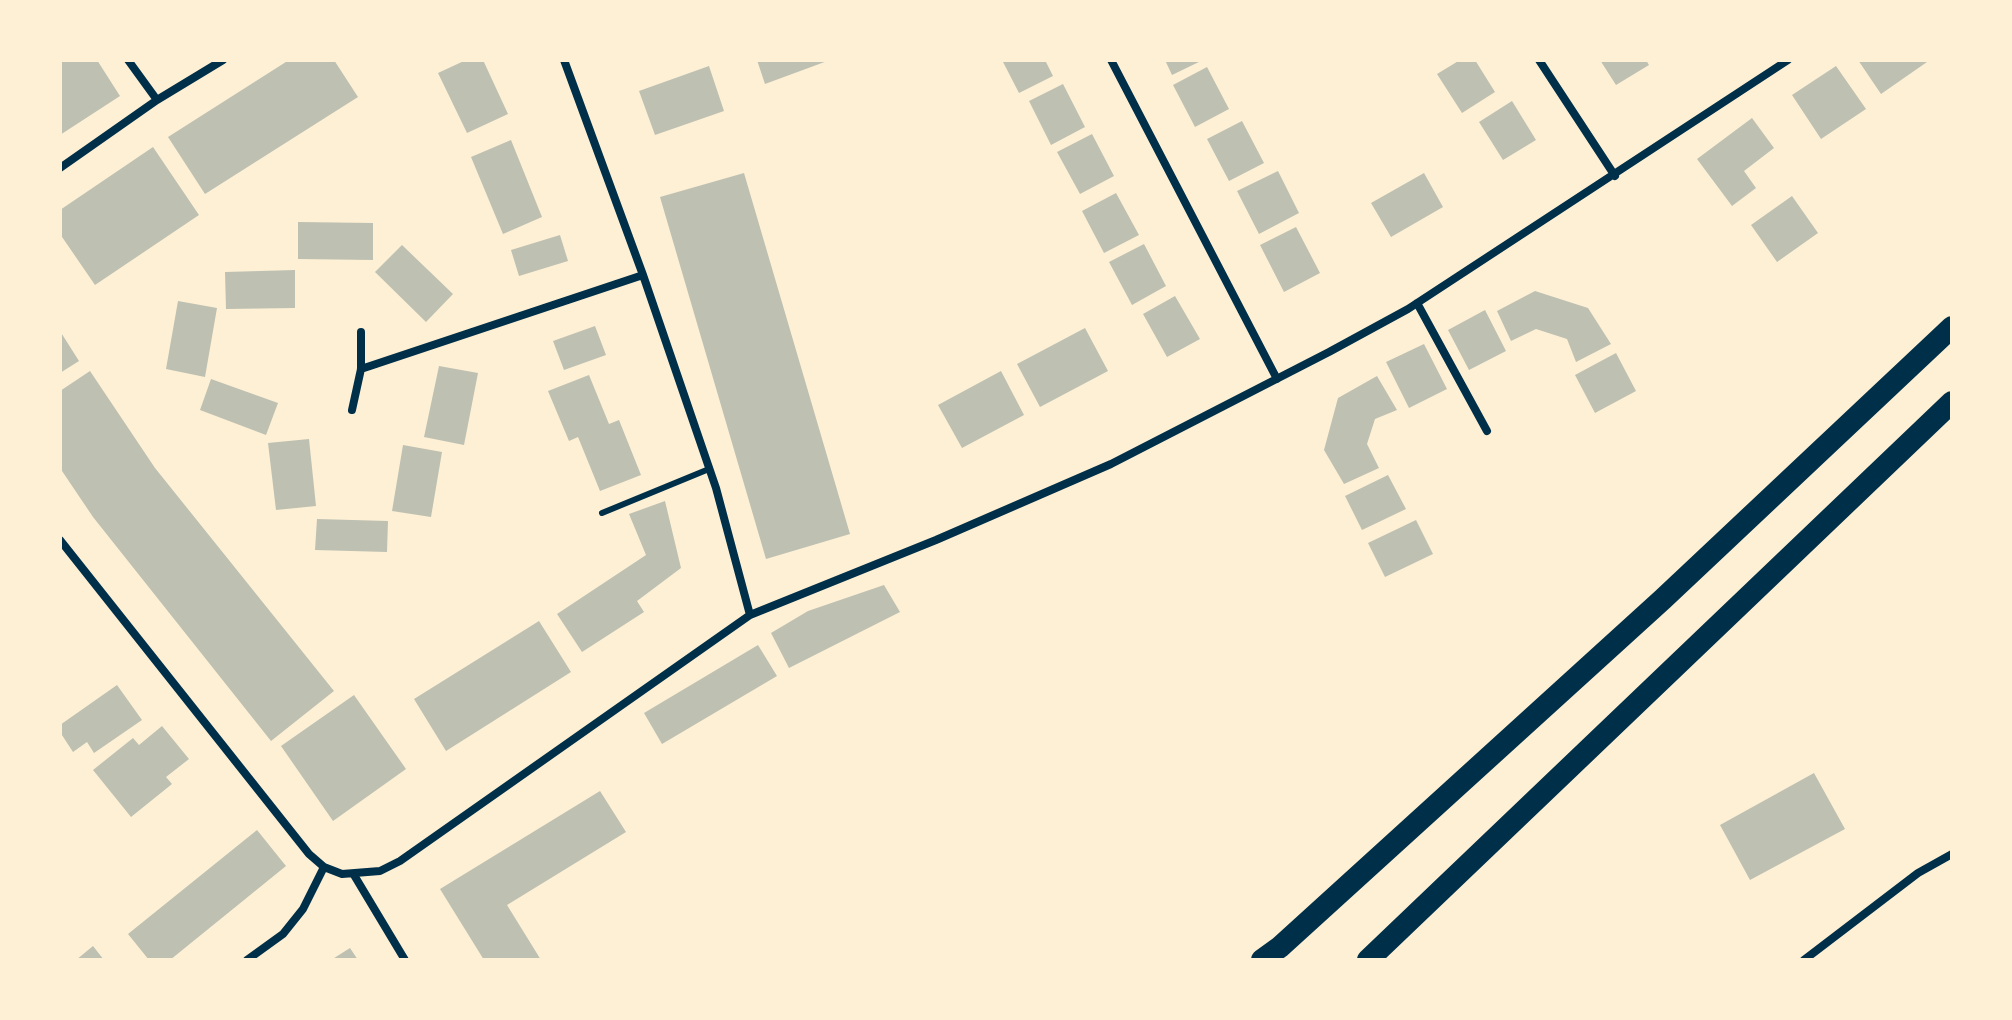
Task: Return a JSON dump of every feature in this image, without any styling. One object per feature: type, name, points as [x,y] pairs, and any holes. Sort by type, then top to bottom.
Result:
[{"type":"highway","points":[[1262,960],[1469,777],[1952,327]]},
{"type":"highway","points":[[1368,960],[1952,402]]},
{"type":"street","points":[[128,60],[157,100]]},
{"type":"street","points":[[60,168],[157,100],[223,60]]},
{"type":"street","points":[[564,60],[643,275],[709,469],[750,615]]},
{"type":"street","points":[[1111,60],[1277,379]]},
{"type":"street","points":[[1539,60],[1615,176]]},
{"type":"street","points":[[60,540],[291,833],[324,867],[354,875],[380,871],[400,861],[750,615],[907,553],[1111,464],[1277,379],[1417,303],[1788,60]]},
{"type":"street","points":[[361,369],[643,275]]},
{"type":"street","points":[[1417,303],[1487,431]]},
{"type":"street","points":[[352,410],[361,369],[361,332]]},
{"type":"street","points":[[1804,960],[1918,873],[1952,854]]},
{"type":"street","points":[[247,960],[283,934],[303,909],[324,867]]},
{"type":"street","points":[[354,875],[405,960]]},
{"type":"lane","points":[[602,513],[709,469]]},
{"type":"building","points":[[60,60],[97,60],[120,96],[60,135]]},
{"type":"building","points":[[289,60],[334,60],[358,97],[205,194],[168,137]]},
{"type":"building","points":[[466,60],[483,60],[508,114],[467,133],[438,73]]},
{"type":"building","points":[[757,60],[830,60],[765,84]]},
{"type":"building","points":[[1002,60],[1045,60],[1053,76],[1019,93]]},
{"type":"building","points":[[1165,60],[1203,60],[1172,75]]},
{"type":"building","points":[[1460,60],[1475,60],[1495,92],[1462,113],[1437,74]]},
{"type":"building","points":[[1600,60],[1646,60],[1649,65],[1616,85]]},
{"type":"building","points":[[1858,60],[1926,60],[1927,62],[1881,94]]},
{"type":"building","points":[[709,66],[724,111],[655,135],[639,91]]},
{"type":"building","points":[[1836,66],[1866,109],[1821,139],[1792,95]]},
{"type":"building","points":[[1207,67],[1229,109],[1195,127],[1173,85]]},
{"type":"building","points":[[1063,84],[1085,127],[1051,145],[1029,101]]},
{"type":"building","points":[[1512,101],[1536,140],[1503,160],[1479,122]]},
{"type":"building","points":[[1752,118],[1774,148],[1744,171],[1756,188],[1732,206],[1697,159]]},
{"type":"building","points":[[1242,121],[1264,163],[1229,181],[1207,139]]},
{"type":"building","points":[[1092,134],[1114,176],[1080,194],[1057,152]]},
{"type":"building","points":[[511,140],[542,217],[503,234],[471,157]]},
{"type":"building","points":[[153,147],[199,215],[95,285],[60,234],[60,210]]},
{"type":"building","points":[[1278,171],[1299,213],[1259,234],[1237,191]]},
{"type":"building","points":[[744,173],[850,534],[766,559],[660,197]]},
{"type":"building","points":[[1424,173],[1443,207],[1391,237],[1371,203]]},
{"type":"building","points":[[1116,193],[1139,235],[1104,253],[1082,211]]},
{"type":"building","points":[[1792,196],[1818,233],[1777,262],[1751,225]]},
{"type":"building","points":[[298,222],[373,223],[373,260],[298,259]]},
{"type":"building","points":[[1296,227],[1320,273],[1284,292],[1260,245]]},
{"type":"building","points":[[560,235],[568,261],[519,276],[511,250]]},
{"type":"building","points":[[1144,244],[1166,286],[1132,305],[1109,262]]},
{"type":"building","points":[[402,245],[453,294],[426,322],[375,272]]},
{"type":"building","points":[[295,270],[295,308],[226,309],[225,272]]},
{"type":"building","points":[[1535,291],[1588,308],[1611,344],[1576,362],[1567,339],[1536,329],[1511,341],[1497,311]]},
{"type":"building","points":[[1175,296],[1200,339],[1167,357],[1143,314]]},
{"type":"building","points":[[178,301],[217,308],[205,377],[166,369]]},
{"type":"building","points":[[1485,310],[1506,351],[1469,370],[1448,330]]},
{"type":"building","points":[[595,326],[606,355],[564,370],[553,341]]},
{"type":"building","points":[[1085,328],[1108,371],[1040,407],[1017,364]]},
{"type":"building","points":[[60,331],[79,361],[60,373]]},
{"type":"building","points":[[1424,344],[1447,389],[1409,408],[1386,362]]},
{"type":"building","points":[[1616,353],[1636,391],[1595,413],[1575,375]]},
{"type":"building","points":[[439,366],[478,373],[464,445],[424,437]]},
{"type":"building","points":[[90,371],[155,468],[334,691],[271,741],[93,517],[60,468],[60,391]]},
{"type":"building","points":[[1001,371],[1024,415],[962,448],[938,405]]},
{"type":"building","points":[[589,375],[609,424],[619,420],[641,475],[600,491],[578,437],[569,441],[548,391]]},
{"type":"building","points":[[1377,376],[1397,410],[1375,419],[1367,444],[1379,468],[1344,484],[1324,450],[1338,398]]},
{"type":"building","points":[[211,379],[278,403],[266,435],[200,410]]},
{"type":"building","points":[[309,439],[316,506],[276,510],[268,443]]},
{"type":"building","points":[[403,445],[442,452],[431,517],[392,511]]},
{"type":"building","points":[[1388,475],[1406,509],[1362,530],[1345,496]]},
{"type":"building","points":[[665,501],[681,568],[637,601],[644,612],[582,652],[557,614],[646,555],[629,514]]},
{"type":"building","points":[[317,519],[388,521],[387,552],[315,550]]},
{"type":"building","points":[[1416,520],[1433,554],[1385,577],[1368,543]]},
{"type":"building","points":[[884,585],[900,612],[789,668],[771,633],[808,611]]},
{"type":"building","points":[[539,621],[571,672],[446,751],[414,699]]},
{"type":"building","points":[[758,645],[777,676],[662,744],[644,713]]},
{"type":"building","points":[[117,685],[142,720],[94,753],[87,742],[73,752],[60,732],[60,725]]},
{"type":"building","points":[[354,695],[406,769],[333,821],[281,746]]},
{"type":"building","points":[[162,726],[189,759],[166,777],[172,784],[131,817],[93,770],[133,738],[139,745]]},
{"type":"building","points":[[1814,773],[1845,829],[1750,880],[1720,825]]},
{"type":"building","points":[[600,791],[626,832],[507,905],[541,960],[484,960],[440,889]]},
{"type":"building","points":[[257,830],[286,866],[170,960],[149,960],[128,934]]},
{"type":"building","points":[[93,946],[104,960],[76,960]]},
{"type":"building","points":[[350,948],[358,960],[331,960]]}]
